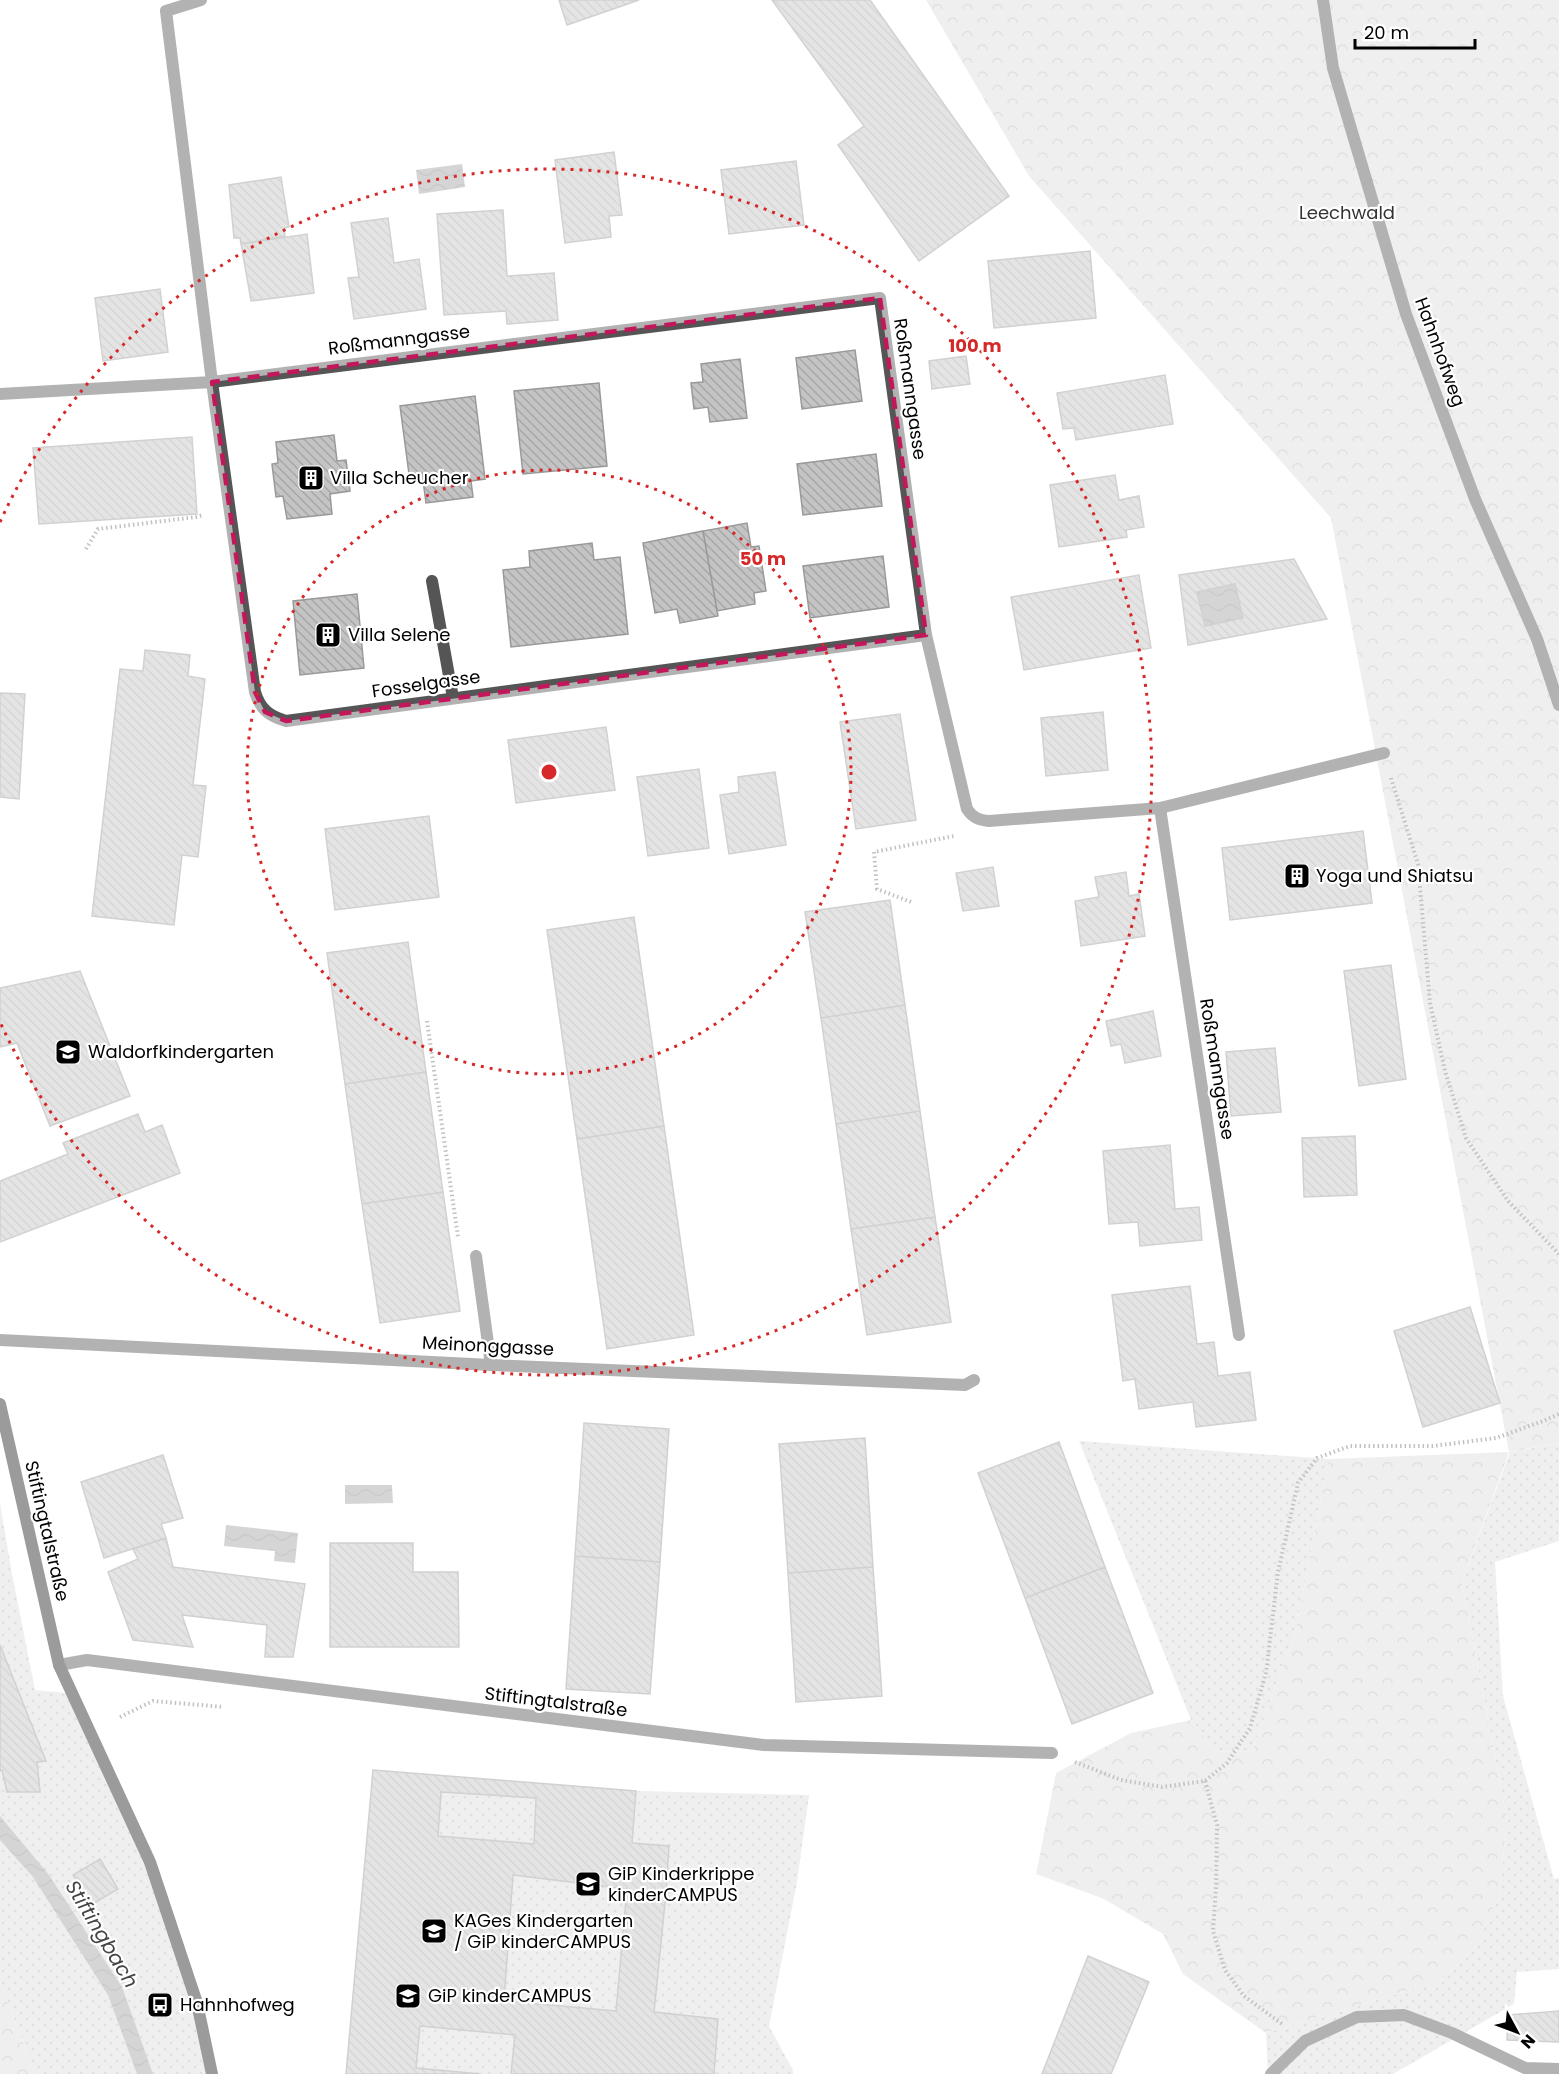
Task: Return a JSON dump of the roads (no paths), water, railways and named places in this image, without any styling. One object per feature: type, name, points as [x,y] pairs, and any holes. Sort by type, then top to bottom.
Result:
[{"type":"street","points":[[201,0],[166,11],[212,382]]},
{"type":"street","name":"Hahnhofweg","points":[[1323,0],[1334,68],[1406,314],[1475,499],[1537,639],[1559,705]]},
{"type":"street","name":"Roßmanngasse","points":[[0,394],[212,382],[880,298],[926,635],[967,809],[976,818],[989,821],[1160,808],[1384,753]]},
{"type":"street","name":"Fosselgasse","points":[[212,382],[255,692],[259,705],[274,718],[286,721],[926,635]]},
{"type":"street","points":[[432,581],[453,698]]},
{"type":"street","name":"Roßmanngasse","points":[[1160,808],[1239,1335]]},
{"type":"street","points":[[476,1256],[491,1365]]},
{"type":"street","name":"Meinonggasse","points":[[0,1340],[491,1365],[965,1385],[974,1380]]},
{"type":"street","name":"Stiftingtalstraße","points":[[0,1404],[58,1665],[150,1862],[197,2003],[207,2040],[212,2074]]},
{"type":"street","name":"Stiftingtalstraße","points":[[58,1665],[87,1660],[764,1745],[1052,1753]]},
{"type":"street","points":[[1271,2074],[1305,2041],[1357,2017],[1404,2015],[1452,2033],[1525,2068],[1559,2069]]},
{"type":"water","points":[[462,164],[465,187],[419,194],[416,170]]},
{"type":"water","points":[[1235,584],[1243,618],[1205,626],[1197,592]]},
{"type":"water","points":[[345,1485],[392,1485],[393,1503],[345,1504]]},
{"type":"water","points":[[226,1525],[298,1533],[295,1563],[274,1561],[275,1551],[224,1546]]},
{"type":"water","name":"Stiftingbach","points":[[0,1816],[49,1875],[122,1987],[153,2074],[137,2074],[108,1995],[33,1877],[0,1840]]},
{"type":"place","name":"Villa Scheucher","points":[[311,478]]},
{"type":"place","name":"Villa Selene","points":[[328,635]]},
{"type":"place","name":"Yoga und Shiatsu","points":[[1297,876]]},
{"type":"place","name":"Waldorfkindergarten","points":[[68,1052]]},
{"type":"place","name":"GiP Kinderkrippe kinderCAMPUS","points":[[588,1884]]},
{"type":"place","name":"KAGes Kindergarten / GiP kinderCAMPUS","points":[[434,1931]]},
{"type":"place","name":"GiP kinderCAMPUS","points":[[408,1996]]},
{"type":"place","name":"Hahnhofweg","points":[[160,2005]]},
{"type":"park label","name":"Leechwald","points":[[1347,213]]}]
